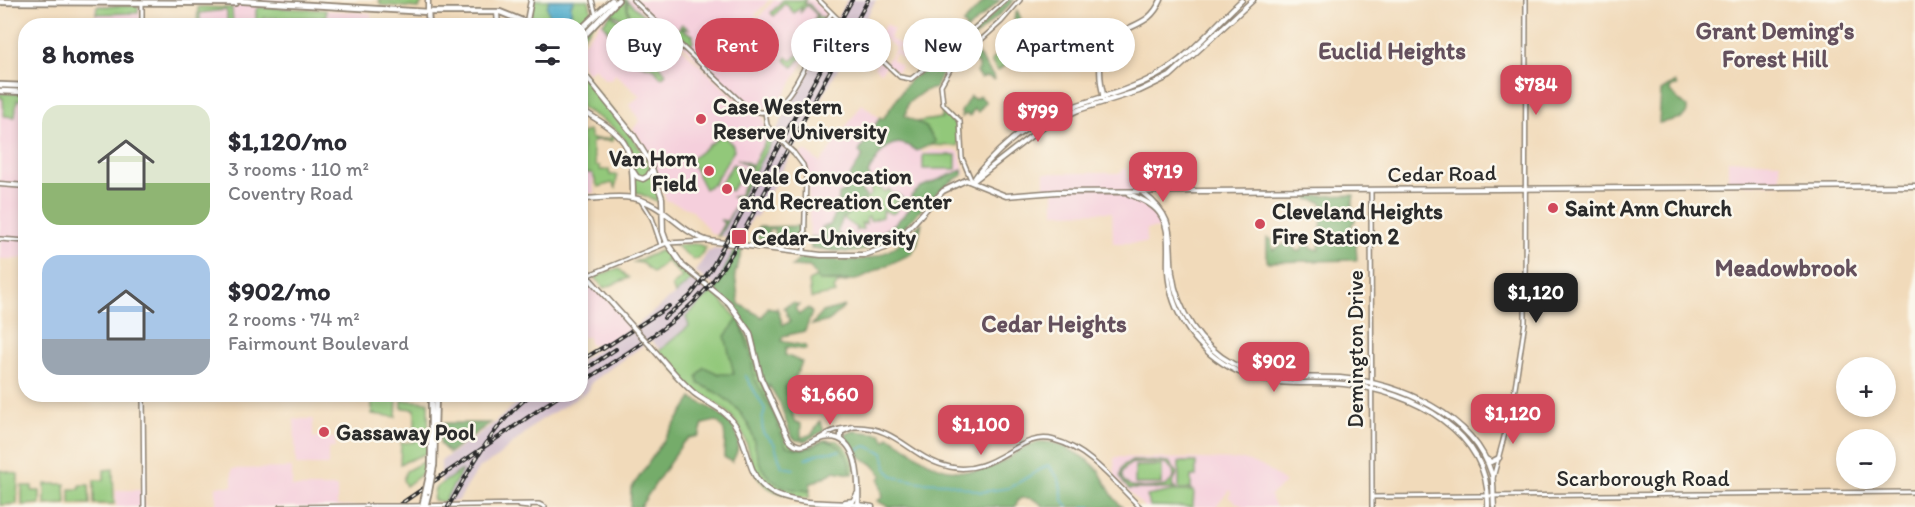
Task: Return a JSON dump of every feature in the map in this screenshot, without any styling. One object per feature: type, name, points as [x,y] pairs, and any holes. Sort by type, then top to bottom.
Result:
[{"type":"main road","points":[[227,0],[428,12],[497,12],[509,13],[518,18]]},
{"type":"main road","points":[[428,0],[428,18]]},
{"type":"main road","points":[[527,18],[531,0]]},
{"type":"main road","points":[[588,30],[612,0]]},
{"type":"main road","points":[[588,25],[618,0]]},
{"type":"main road","points":[[1106,102],[1099,74],[1100,63],[1107,45],[1118,34],[1148,20],[1161,0]]},
{"type":"main road","points":[[972,182],[978,172],[1009,142],[1042,119],[1144,81],[1168,68],[1242,0]]},
{"type":"main road","points":[[588,199],[633,198],[663,212],[688,233],[710,241],[856,256],[885,248],[903,235],[943,191],[958,182],[972,182],[1044,126],[1078,110],[1139,91],[1170,76],[1253,0]]},
{"type":"main road","points":[[0,2],[142,1],[228,4],[237,2]]},
{"type":"main road","points":[[497,12],[497,18]]},
{"type":"main road","points":[[588,79],[637,140],[652,167],[662,198],[663,232],[667,243],[682,266],[722,296],[744,322],[750,333],[763,385],[790,441],[804,446],[818,439],[832,437],[841,440],[854,458],[858,507]]},
{"type":"main road","points":[[0,85],[18,86]]},
{"type":"main road","points":[[0,90],[18,91]]},
{"type":"main road","points":[[588,115],[622,138],[629,150],[633,198]]},
{"type":"main road","points":[[632,170],[637,177],[643,179],[649,175],[652,167]]},
{"type":"main road","name":"Cedar Road","points":[[972,182],[993,193],[1006,196],[1126,192],[1915,186]]},
{"type":"main road","points":[[0,184],[18,185]]},
{"type":"main road","points":[[1126,192],[1152,206],[1162,217],[1167,236],[1173,291],[1181,318],[1196,340],[1213,356],[1237,372],[1273,382],[1372,386],[1428,411],[1456,430],[1476,447],[1485,459],[1493,475],[1489,507]]},
{"type":"main road","points":[[1143,192],[1159,207],[1169,223],[1173,291]]},
{"type":"main road","points":[[588,277],[688,387],[720,408],[732,420],[740,435],[751,470],[763,486],[787,499],[872,507]]},
{"type":"main road","points":[[431,402],[433,466]]},
{"type":"main road","points":[[424,506],[433,466],[436,402]]},
{"type":"main road","points":[[841,440],[841,432],[852,427]]},
{"type":"main road","points":[[1476,447],[1491,496],[1489,507]]},
{"type":"main road","points":[[1485,459],[1492,462],[1498,458]]},
{"type":"main road","points":[[1486,476],[1493,475]]},
{"type":"main road","points":[[837,503],[853,501],[858,491]]},
{"type":"main road","points":[[837,503],[846,507]]},
{"type":"street","points":[[592,0],[597,19]]},
{"type":"street","points":[[633,0],[744,105],[755,111],[765,112],[775,108],[787,96],[808,63],[824,24],[832,13]]},
{"type":"street","points":[[819,0],[900,77],[911,79],[1006,0]]},
{"type":"street","points":[[972,182],[962,155],[960,121],[943,104],[941,85],[952,66],[1004,20],[1020,0]]},
{"type":"street","points":[[1493,475],[1519,374],[1525,326],[1526,0]]},
{"type":"street","points":[[142,1],[142,18]]},
{"type":"street","points":[[765,112],[767,124],[773,133],[794,153],[805,171],[805,250]]},
{"type":"street","points":[[1042,119],[1041,123],[1044,126]]},
{"type":"street","name":"Demington Drive","points":[[1371,190],[1372,507]]},
{"type":"street","points":[[641,201],[652,218],[656,248]]},
{"type":"street","points":[[655,234],[661,245]]},
{"type":"street","points":[[0,239],[18,240]]},
{"type":"street","points":[[588,274],[667,243],[710,241]]},
{"type":"street","points":[[143,402],[144,507]]},
{"type":"street","points":[[818,439],[835,430],[852,427],[888,433],[933,461],[962,469],[990,464],[1032,440],[1055,440],[1094,464],[1140,507]]},
{"type":"street","name":"Scarborough Road","points":[[1372,497],[1915,492]]},
{"type":"street","points":[[535,507],[539,504]]},
{"type":"street","points":[[280,507],[539,504],[545,507]]},
{"type":"street","points":[[510,505],[529,507]]},
{"type":"shaded area","points":[[142,0],[291,0],[292,8],[371,13],[371,18],[196,18],[197,7],[236,7],[237,2]]},
{"type":"shaded area","name":"Case Western Reserve University","points":[[621,0],[769,0],[755,15],[758,18],[774,0],[813,0],[826,12],[823,18],[791,18],[791,72],[798,72],[785,94],[773,105],[761,109],[766,131],[773,138],[719,236],[711,233],[692,210],[666,200],[651,156],[633,129],[640,121],[629,105],[640,96],[615,74],[611,80],[604,79],[595,68],[588,72],[588,37]]},
{"type":"shaded area","points":[[847,0],[876,0],[866,18],[837,18]]},
{"type":"shaded area","points":[[98,4],[140,6],[140,18],[95,18],[95,7]]},
{"type":"shaded area","points":[[891,39],[903,46],[903,50],[899,47],[897,50],[903,55],[903,59],[895,53],[891,59],[896,48],[891,44]]},
{"type":"shaded area","points":[[891,59],[901,66],[897,72],[891,67]]},
{"type":"shaded area","points":[[808,72],[836,72],[756,218],[753,216],[741,239],[719,236]]},
{"type":"shaded area","points":[[0,91],[18,92],[18,259],[0,259]]},
{"type":"shaded area","name":"Case Western Reserve University","points":[[862,104],[923,153],[932,150],[959,151],[965,174],[937,192],[900,233],[886,244],[873,249],[847,253],[810,249],[808,175],[807,167],[799,155],[805,150],[820,163]]},
{"type":"shaded area","points":[[588,131],[591,139],[610,139],[612,134],[615,137],[613,140],[591,142],[594,193],[588,193]]},
{"type":"shaded area","points":[[1728,160],[1780,162],[1780,184],[1728,184]]},
{"type":"shaded area","points":[[1122,169],[1128,169],[1128,177],[1147,177],[1148,199],[1145,204],[1157,214],[1164,228],[1147,229],[1146,243],[1113,243],[1112,212],[1054,213],[1054,189],[1044,189],[1044,173],[1122,173]]},
{"type":"shaded area","points":[[713,248],[734,252],[716,287],[695,272],[709,250],[711,252]]},
{"type":"shaded area","points":[[588,277],[633,327],[602,346],[589,344]]},
{"type":"shaded area","points":[[693,279],[711,292],[686,317],[689,326],[660,350],[651,340],[592,382],[588,391],[588,356],[637,325]]},
{"type":"shaded area","points":[[518,402],[570,402],[538,422],[495,459],[479,468],[458,501],[444,502],[461,471],[441,483],[441,461],[493,424]]},
{"type":"shaded area","points":[[294,419],[313,419],[313,438],[335,438],[335,448],[328,448],[328,465],[296,465]]},
{"type":"shaded area","points":[[1116,457],[1245,460],[1267,468],[1285,483],[1270,495],[1276,507],[1243,507],[1228,497],[1231,493],[1229,490],[1216,507],[1144,507],[1115,478],[1114,459]]},
{"type":"shaded area","points":[[292,468],[292,487],[337,487],[337,506],[374,507],[216,507],[216,486],[232,486],[232,469]]},
{"type":"shaded area","points":[[116,490],[144,490],[144,507],[116,507]]},
{"type":"green space","points":[[379,0],[423,0],[419,8],[381,5]]},
{"type":"green space","points":[[534,0],[589,0],[594,23],[588,30],[588,18],[531,18]]},
{"type":"green space","points":[[622,0],[625,0],[629,18],[620,18],[612,13]]},
{"type":"green space","points":[[626,0],[647,18],[630,18]]},
{"type":"green space","points":[[783,0],[806,0],[804,4],[809,4],[818,15],[815,18],[817,15],[807,5],[800,13],[802,6],[794,13],[785,3],[774,16],[771,13]]},
{"type":"green space","points":[[985,0],[1000,0],[980,18],[968,18]]},
{"type":"green space","points":[[1008,0],[1014,0],[983,29],[983,24]]},
{"type":"green space","points":[[97,6],[138,6],[138,13],[96,14]]},
{"type":"green space","points":[[198,7],[232,8],[233,18],[227,18],[225,10],[200,13],[200,18],[197,18]]},
{"type":"green space","points":[[258,7],[326,10],[326,17],[256,18]]},
{"type":"green space","points":[[1017,10],[1021,18],[1014,18]]},
{"type":"green space","points":[[683,30],[693,35],[693,42],[687,44],[683,42]]},
{"type":"green space","points":[[787,57],[791,60],[791,65],[785,60]]},
{"type":"green space","points":[[983,62],[995,79],[987,76],[981,78],[976,73],[983,72]]},
{"type":"green space","points":[[657,72],[666,73],[664,76],[660,77]]},
{"type":"green space","points":[[921,72],[944,72],[936,88],[924,91],[908,103],[905,116],[926,127],[936,142],[917,151],[901,143],[894,144],[883,151],[868,173],[870,177],[861,191],[866,196],[865,199],[843,218],[837,233],[857,240],[878,235],[904,215],[912,206],[911,196],[921,187],[962,170],[963,175],[935,195],[886,242],[870,249],[852,252],[811,248],[810,237],[825,238],[822,227],[830,225],[835,215],[839,194],[846,191],[851,174],[863,156],[859,152],[880,117],[883,119],[909,81]]},
{"type":"green space","points":[[1675,82],[1677,86],[1671,87],[1670,92],[1687,107],[1687,112],[1682,118],[1659,123],[1661,91]]},
{"type":"green space","points":[[588,83],[640,149],[656,184],[660,202],[635,192],[629,148],[618,131],[588,111]]},
{"type":"green space","points":[[0,93],[18,94],[15,117],[4,116],[3,98],[0,98]]},
{"type":"green space","points":[[970,96],[974,99],[980,96],[986,102],[978,112],[974,109],[970,116],[966,114],[962,117],[961,112]]},
{"type":"green space","points":[[942,110],[958,127],[958,146],[930,145],[935,142],[926,127],[916,122],[942,118]]},
{"type":"green space","points":[[588,131],[591,139],[610,139],[612,134],[615,137],[612,141],[596,140],[591,144],[596,166],[600,166],[600,170],[609,170],[610,175],[617,175],[616,188],[612,183],[598,187],[592,173],[588,173]]},
{"type":"green space","points":[[769,134],[773,138],[719,236],[717,236],[724,223],[720,220],[727,221],[738,201],[732,197],[739,196],[752,168],[737,159],[753,165]]},
{"type":"green space","name":"Van Horn Field","points":[[722,135],[733,145],[734,150],[714,183],[705,189],[690,160]]},
{"type":"green space","points":[[923,155],[956,155],[956,169],[923,169]]},
{"type":"green space","points":[[733,164],[744,171],[731,191],[720,184]]},
{"type":"green space","points":[[871,181],[885,192],[889,189],[892,194],[897,194],[903,199],[901,202],[894,201],[897,211],[892,214],[883,210],[882,217],[870,221],[869,217],[866,218],[866,224],[861,223],[863,229],[856,231],[857,228],[843,218],[871,195]]},
{"type":"green space","points":[[1354,195],[1352,205],[1355,221],[1351,225],[1355,231],[1357,260],[1267,262],[1267,238],[1271,239],[1273,250],[1289,242],[1296,251],[1301,251],[1307,239],[1311,248],[1319,250],[1323,206],[1321,202],[1308,199],[1307,196]]},
{"type":"green space","points":[[922,222],[917,245],[911,254],[856,280],[819,281],[810,267],[792,266],[801,258],[853,260],[880,255],[894,248]]},
{"type":"green space","points":[[801,226],[800,246],[775,241],[774,229],[767,231],[773,240],[758,238],[758,227]]},
{"type":"green space","points":[[696,244],[706,247],[699,258],[694,260],[675,245]]},
{"type":"green space","points":[[737,244],[744,245],[735,274],[739,304],[762,317],[768,307],[776,310],[777,308],[783,325],[790,322],[784,307],[793,303],[799,305],[795,308],[799,315],[808,308],[812,313],[805,331],[783,336],[781,341],[806,346],[806,350],[786,347],[785,355],[802,362],[794,381],[786,386],[786,394],[792,395],[794,421],[801,424],[801,438],[812,434],[820,421],[824,431],[805,441],[796,440],[791,435],[780,403],[769,385],[768,393],[764,386],[753,341],[747,327],[735,310],[715,290]]},
{"type":"green space","points":[[665,249],[669,256],[664,261],[670,257],[679,269],[693,278],[675,294],[672,286],[682,277],[667,261],[653,273],[642,263],[634,262]]},
{"type":"green space","points":[[618,268],[629,278],[604,288],[595,277]]},
{"type":"green space","points":[[816,277],[819,281],[848,282],[838,283],[834,289],[836,293],[811,298],[809,281]]},
{"type":"green space","points":[[713,291],[742,324],[752,348],[759,379],[775,408],[788,441],[795,447],[804,448],[824,440],[837,441],[851,455],[854,465],[853,474],[835,471],[810,484],[809,498],[785,495],[770,488],[760,480],[754,469],[741,430],[731,416],[723,408],[693,389],[659,351],[689,326],[686,317]]},
{"type":"green space","points":[[845,306],[829,321],[812,325],[822,312]]},
{"type":"green space","points":[[739,318],[751,355],[754,377],[772,410],[786,446],[806,449],[824,440],[836,444],[847,456],[851,474],[835,471],[810,484],[810,491],[780,485],[762,469],[750,429],[741,414],[722,396],[699,384],[697,377],[704,367],[719,374],[734,374],[725,336]]},
{"type":"green space","points":[[692,398],[721,415],[735,430],[738,440],[732,462],[724,457],[723,428],[716,421],[703,424],[699,436],[689,438],[682,444],[640,507],[630,507],[631,489]]},
{"type":"green space","points":[[372,402],[397,402],[396,417],[372,414]]},
{"type":"green space","points":[[402,402],[428,402],[429,452],[400,464],[401,443],[415,442],[415,409],[402,408]]},
{"type":"green space","points":[[441,423],[490,423],[449,453],[440,444]]},
{"type":"green space","points":[[854,431],[881,434],[885,441],[889,437],[933,465],[956,471],[990,467],[1034,443],[1058,444],[1093,465],[1122,507],[1044,507],[1036,500],[1026,498],[1019,499],[1015,507],[889,507],[877,501],[883,497],[879,479],[882,475],[872,464],[859,456],[846,437],[846,434]]},
{"type":"green space","points":[[1132,461],[1169,462],[1177,473],[1172,486],[1176,489],[1129,489],[1121,478],[1124,465]],"holes":[[[1132,463],[1167,464],[1173,470],[1174,478],[1166,486],[1140,488],[1127,484],[1123,480],[1123,470]]]},
{"type":"green space","points":[[423,462],[428,462],[427,470],[406,486],[403,480],[406,471]]},
{"type":"green space","points":[[1179,462],[1196,462],[1196,476],[1191,476],[1191,489],[1179,489]]},
{"type":"green space","points":[[1135,466],[1162,466],[1162,484],[1135,484]]},
{"type":"green space","points":[[113,469],[114,504],[94,504],[94,480],[104,480],[104,470]]},
{"type":"green space","points":[[0,470],[18,474],[17,504],[0,505]]},
{"type":"green space","points":[[462,470],[444,502],[433,500],[435,488]]},
{"type":"green space","points":[[45,484],[65,484],[66,504],[45,505]]},
{"type":"green space","points":[[80,485],[89,485],[90,504],[70,504],[70,489],[80,489]]},
{"type":"green space","points":[[22,486],[32,486],[32,491],[40,491],[40,504],[22,505]]},
{"type":"green space","points":[[1172,491],[1194,491],[1193,507],[1150,506],[1147,496]]},
{"type":"water","points":[[549,0],[574,0],[571,5],[571,15],[550,17],[547,7]]},
{"type":"waterway","points":[[745,375],[765,409],[762,421],[763,433],[774,443],[782,467],[794,469]]},
{"type":"waterway","points":[[857,450],[866,446],[883,453],[887,470],[894,477],[920,482],[947,483],[981,492],[1009,488],[1048,465],[1059,479],[1063,500],[1068,507]]},
{"type":"waterway","points":[[805,459],[820,453],[840,451]]},
{"type":"waterway","points":[[1083,507],[1091,507]]},
{"type":"railway","points":[[842,18],[852,0]]},
{"type":"railway","points":[[588,379],[665,327],[701,295],[717,276],[732,253],[868,0]]},
{"type":"railway","points":[[664,318],[690,296],[711,269],[819,72]]},
{"type":"railway","points":[[603,349],[669,306]]},
{"type":"railway","points":[[588,356],[605,346]]},
{"type":"railway","points":[[588,368],[616,349]]},
{"type":"railway","points":[[448,507],[495,432],[523,402]]},
{"type":"railway","points":[[396,507],[550,402]]},
{"type":"place","name":"Case Western Reserve University","points":[[701,119]]},
{"type":"place","name":"Van Horn Field","points":[[709,171]]},
{"type":"place","name":"Veale Convocation and Recreation Center","points":[[727,189]]},
{"type":"place","name":"Saint Ann Church","points":[[1553,208]]},
{"type":"place","name":"Cleveland Heights Fire Station 2","points":[[1260,224]]},
{"type":"place","name":"Cedar–University","points":[[739,237]]},
{"type":"place","name":"Gassaway Pool","points":[[324,432]]},
{"type":"district","name":"Grant Deming's Forest Hill","points":[[1775,45]]},
{"type":"district","name":"Euclid Heights","points":[[1392,51]]},
{"type":"district","name":"Meadowbrook","points":[[1786,268]]},
{"type":"district","name":"Cedar Heights","points":[[1054,324]]}]
